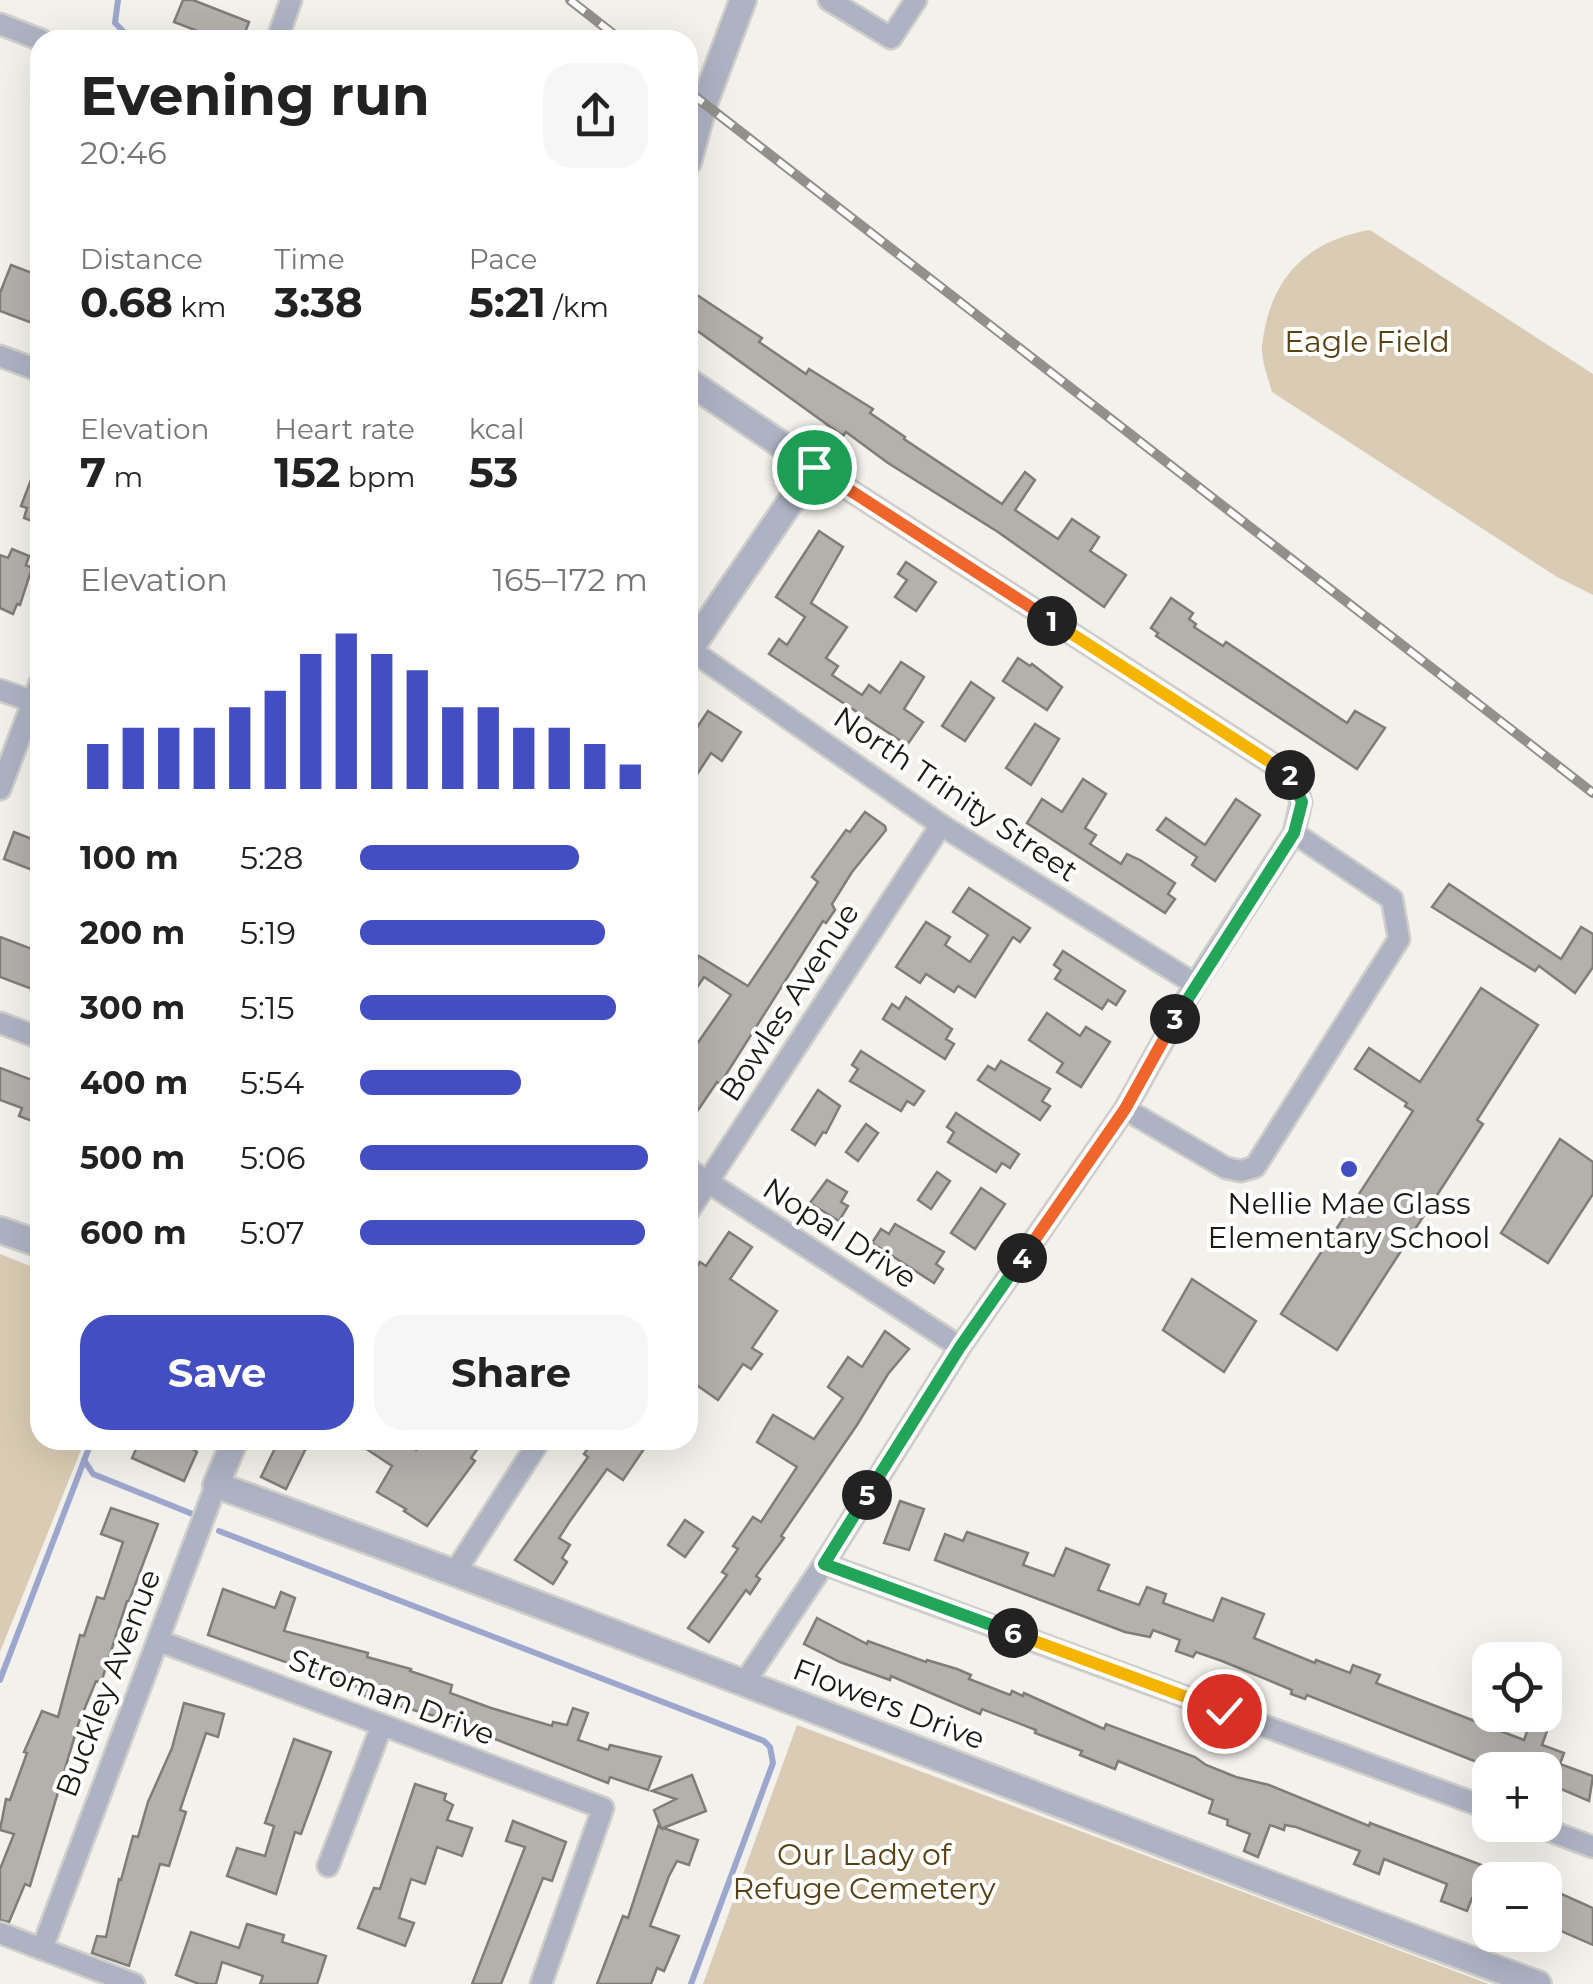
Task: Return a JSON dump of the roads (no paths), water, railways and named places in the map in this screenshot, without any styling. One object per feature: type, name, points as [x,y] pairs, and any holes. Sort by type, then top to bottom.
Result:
[{"type":"street","points":[[282,30],[292,0]]},
{"type":"street","points":[[698,129],[743,0]]},
{"type":"street","points":[[829,0],[891,38],[916,0]]},
{"type":"street","points":[[0,24],[30,35]]},
{"type":"street","points":[[0,356],[30,367]]},
{"type":"street","points":[[698,388],[1293,777],[1302,802],[1294,833],[1195,984],[1125,1109],[960,1347],[744,1683]]},
{"type":"street","points":[[698,635],[814,467]]},
{"type":"street","name":"North Trinity Street","points":[[698,657],[941,825],[1195,984]]},
{"type":"street","points":[[0,690],[30,695]]},
{"type":"street","points":[[0,789],[30,716]]},
{"type":"street","name":"Bowles Avenue","points":[[698,1196],[941,825]]},
{"type":"street","points":[[1125,1109],[1226,1168],[1241,1171],[1255,1167],[1399,939],[1392,898],[1294,833]]},
{"type":"street","points":[[0,1023],[30,1034]]},
{"type":"street","name":"Nopal Drive","points":[[698,1176],[960,1347]]},
{"type":"street","points":[[0,1230],[30,1240]]},
{"type":"street","name":"Buckley Avenue","points":[[42,1949],[231,1450]]},
{"type":"street","points":[[455,1572],[534,1450]]},
{"type":"street","name":"Flowers Drive","points":[[216,1486],[455,1572],[1241,1875],[1538,1984]]},
{"type":"street","points":[[824,1564],[1472,1802]]},
{"type":"street","name":"Stroman Drive","points":[[159,1641],[603,1808],[541,1984]]},
{"type":"street","points":[[328,1866],[382,1725]]},
{"type":"street","points":[[1562,1835],[1593,1847]]},
{"type":"street","points":[[0,1933],[134,1984]]},
{"type":"waterway","points":[[118,0],[115,23],[122,30]]},
{"type":"waterway","points":[[0,1680],[88,1450]]},
{"type":"waterway","points":[[84,1460],[93,1474],[195,1515]]},
{"type":"waterway","points":[[219,1531],[764,1741],[770,1747],[773,1763],[691,1984]]},
{"type":"railway","points":[[570,0],[608,30]]},
{"type":"railway","points":[[698,99],[1593,793]]},
{"type":"place","name":"Nellie Mae Glass Elementary School","points":[[1349,1169]]},
{"type":"park label","name":"Eagle Field","points":[[1367,341]]},
{"type":"park label","name":"Our Lady of Refuge Cemetery","points":[[864,1871]]}]
